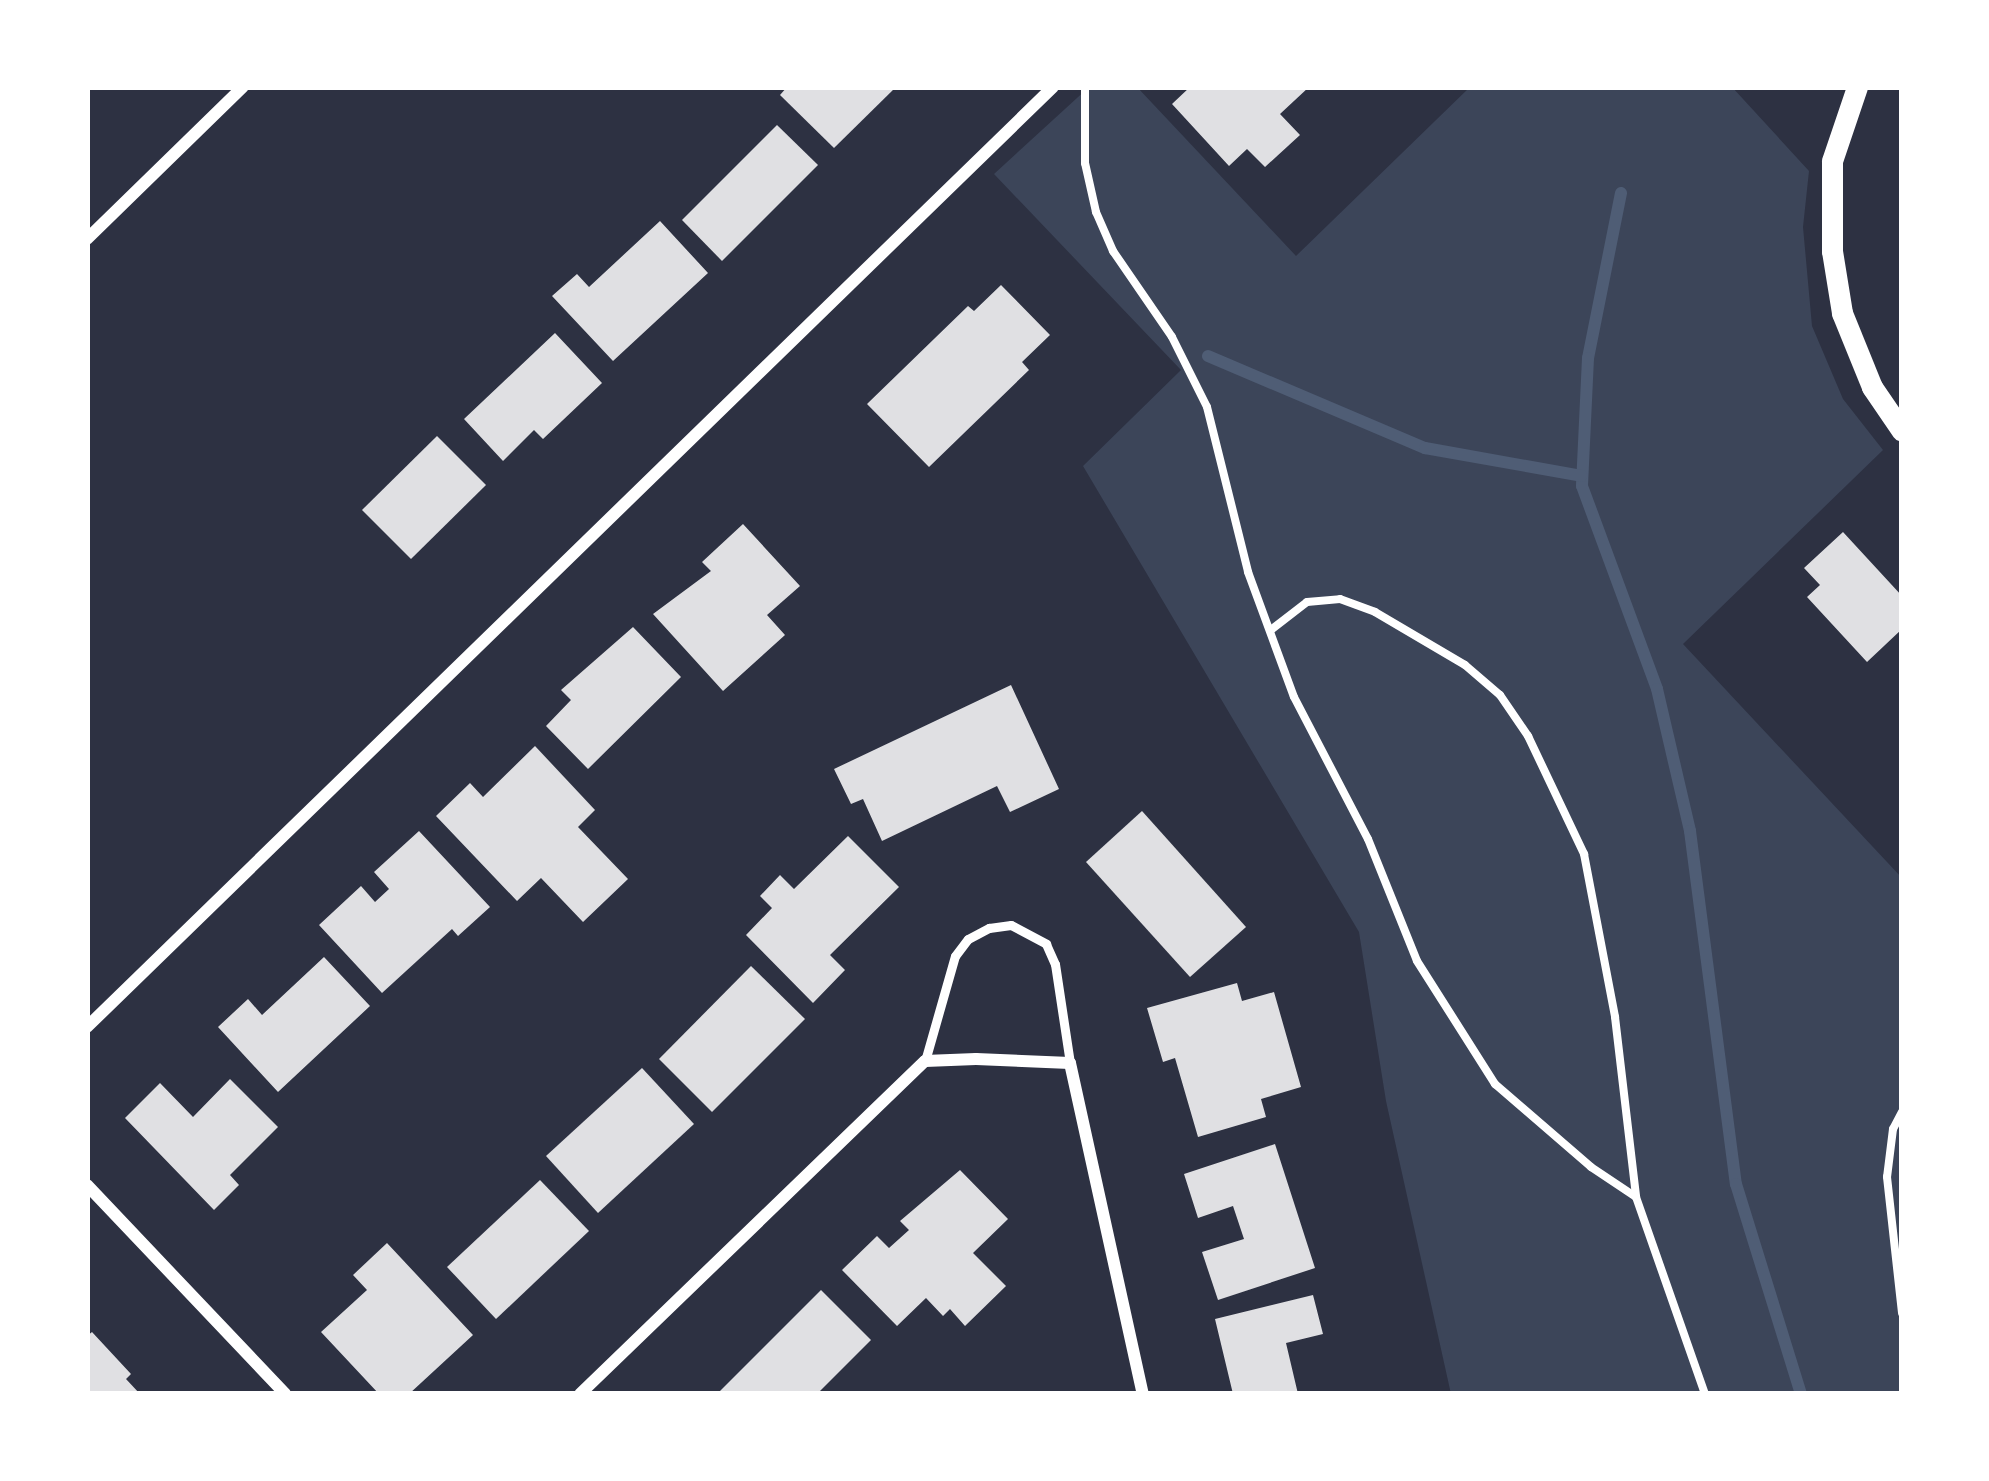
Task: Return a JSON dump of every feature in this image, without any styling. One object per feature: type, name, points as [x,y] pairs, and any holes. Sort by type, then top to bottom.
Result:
[{"type":"street","points":[[87,238],[243,87]]},
{"type":"street","points":[[87,1027],[1053,87]]},
{"type":"street","points":[[1857,87],[1832,160],[1832,251],[1842,313],[1872,387],[1902,431]]},
{"type":"street","points":[[580,1394],[926,1061],[1070,1063],[1143,1394]]},
{"type":"street","points":[[87,1186],[285,1394]]},
{"type":"lane","points":[[926,1061],[955,956],[968,939],[988,928],[1011,925],[1046,944],[1055,964],[1070,1063]]},
{"type":"path","points":[[1085,87],[1085,163],[1096,212],[1113,251],[1172,337],[1208,407],[1248,572],[1294,697],[1368,839],[1417,961],[1478,1061],[1541,1127],[1636,1197]]},
{"type":"path","points":[[1271,629],[1307,602],[1340,599],[1376,612],[1465,665],[1500,695],[1528,736],[1584,854],[1616,1017],[1636,1197],[1705,1394]]},
{"type":"path","points":[[1902,1112],[1887,1154],[1902,1312]]},
{"type":"shaded area","points":[[1089,87],[1137,87],[1296,256],[1470,87],[1732,87],[1809,171],[1803,227],[1812,326],[1843,399],[1883,450],[1683,644],[1902,878],[1902,1394],[1451,1394],[1386,1101],[1359,932],[1083,466],[1181,370],[994,174]]},
{"type":"building","points":[[787,87],[896,87],[834,148],[780,95]]},
{"type":"building","points":[[1190,87],[1309,87],[1280,114],[1300,135],[1265,167],[1247,149],[1229,166],[1172,104]]},
{"type":"building","points":[[777,125],[818,165],[722,261],[682,220]]},
{"type":"building","points":[[660,221],[708,273],[613,361],[552,296],[577,274],[589,287]]},
{"type":"building","points":[[1001,285],[1050,335],[1022,362],[1029,370],[929,467],[867,404],[968,306],[974,311]]},
{"type":"building","points":[[555,333],[602,383],[543,439],[534,430],[503,461],[464,419]]},
{"type":"building","points":[[437,436],[486,485],[411,559],[362,510]]},
{"type":"building","points":[[743,524],[800,586],[767,615],[785,635],[723,691],[653,614],[711,571],[702,562]]},
{"type":"building","points":[[1843,532],[1902,596],[1902,629],[1867,662],[1807,597],[1820,585],[1804,568]]},
{"type":"building","points":[[633,627],[681,677],[588,769],[546,726],[571,700],[561,690]]},
{"type":"building","points":[[1011,685],[1059,789],[1010,812],[997,786],[882,841],[863,799],[851,804],[834,769]]},
{"type":"building","points":[[535,746],[595,810],[578,827],[628,879],[583,922],[541,878],[517,901],[436,816],[470,783],[483,797]]},
{"type":"building","points":[[1142,811],[1246,927],[1190,977],[1086,862]]},
{"type":"building","points":[[419,831],[490,907],[458,936],[452,929],[382,993],[319,925],[361,886],[375,902],[389,889],[374,872]]},
{"type":"building","points":[[848,836],[899,887],[830,955],[845,970],[813,1003],[746,935],[772,908],[760,896],[780,875],[794,889]]},
{"type":"building","points":[[324,957],[370,1006],[278,1092],[218,1027],[248,999],[262,1015]]},
{"type":"building","points":[[751,966],[805,1019],[712,1112],[659,1059]]},
{"type":"building","points":[[1237,983],[1242,1001],[1274,992],[1301,1087],[1261,1099],[1266,1117],[1198,1137],[1175,1058],[1163,1062],[1147,1008]]},
{"type":"building","points":[[642,1068],[694,1124],[598,1213],[546,1156]]},
{"type":"building","points":[[230,1079],[278,1127],[230,1175],[239,1185],[214,1210],[125,1118],[160,1083],[193,1117]]},
{"type":"building","points":[[1275,1144],[1315,1268],[1218,1300],[1202,1252],[1244,1239],[1233,1206],[1198,1218],[1184,1174]]},
{"type":"building","points":[[960,1170],[1008,1219],[973,1253],[1006,1286],[965,1326],[950,1309],[943,1316],[926,1298],[897,1326],[842,1270],[877,1236],[889,1248],[909,1230],[900,1221]]},
{"type":"building","points":[[540,1180],[589,1231],[496,1319],[447,1267]]},
{"type":"building","points":[[387,1243],[473,1335],[409,1394],[379,1394],[321,1332],[367,1290],[353,1275]]},
{"type":"building","points":[[821,1290],[871,1340],[817,1394],[717,1394]]},
{"type":"building","points":[[1313,1295],[1323,1334],[1286,1343],[1298,1394],[1233,1394],[1215,1319]]},
{"type":"building","points":[[92,1332],[131,1374],[126,1379],[140,1394],[87,1394],[87,1336]]},
{"type":"waterway","points":[[1621,193],[1588,358],[1582,486],[1657,689],[1690,831],[1736,1184],[1801,1394]]},
{"type":"waterway","points":[[1208,356],[1425,448],[1582,476]]}]
